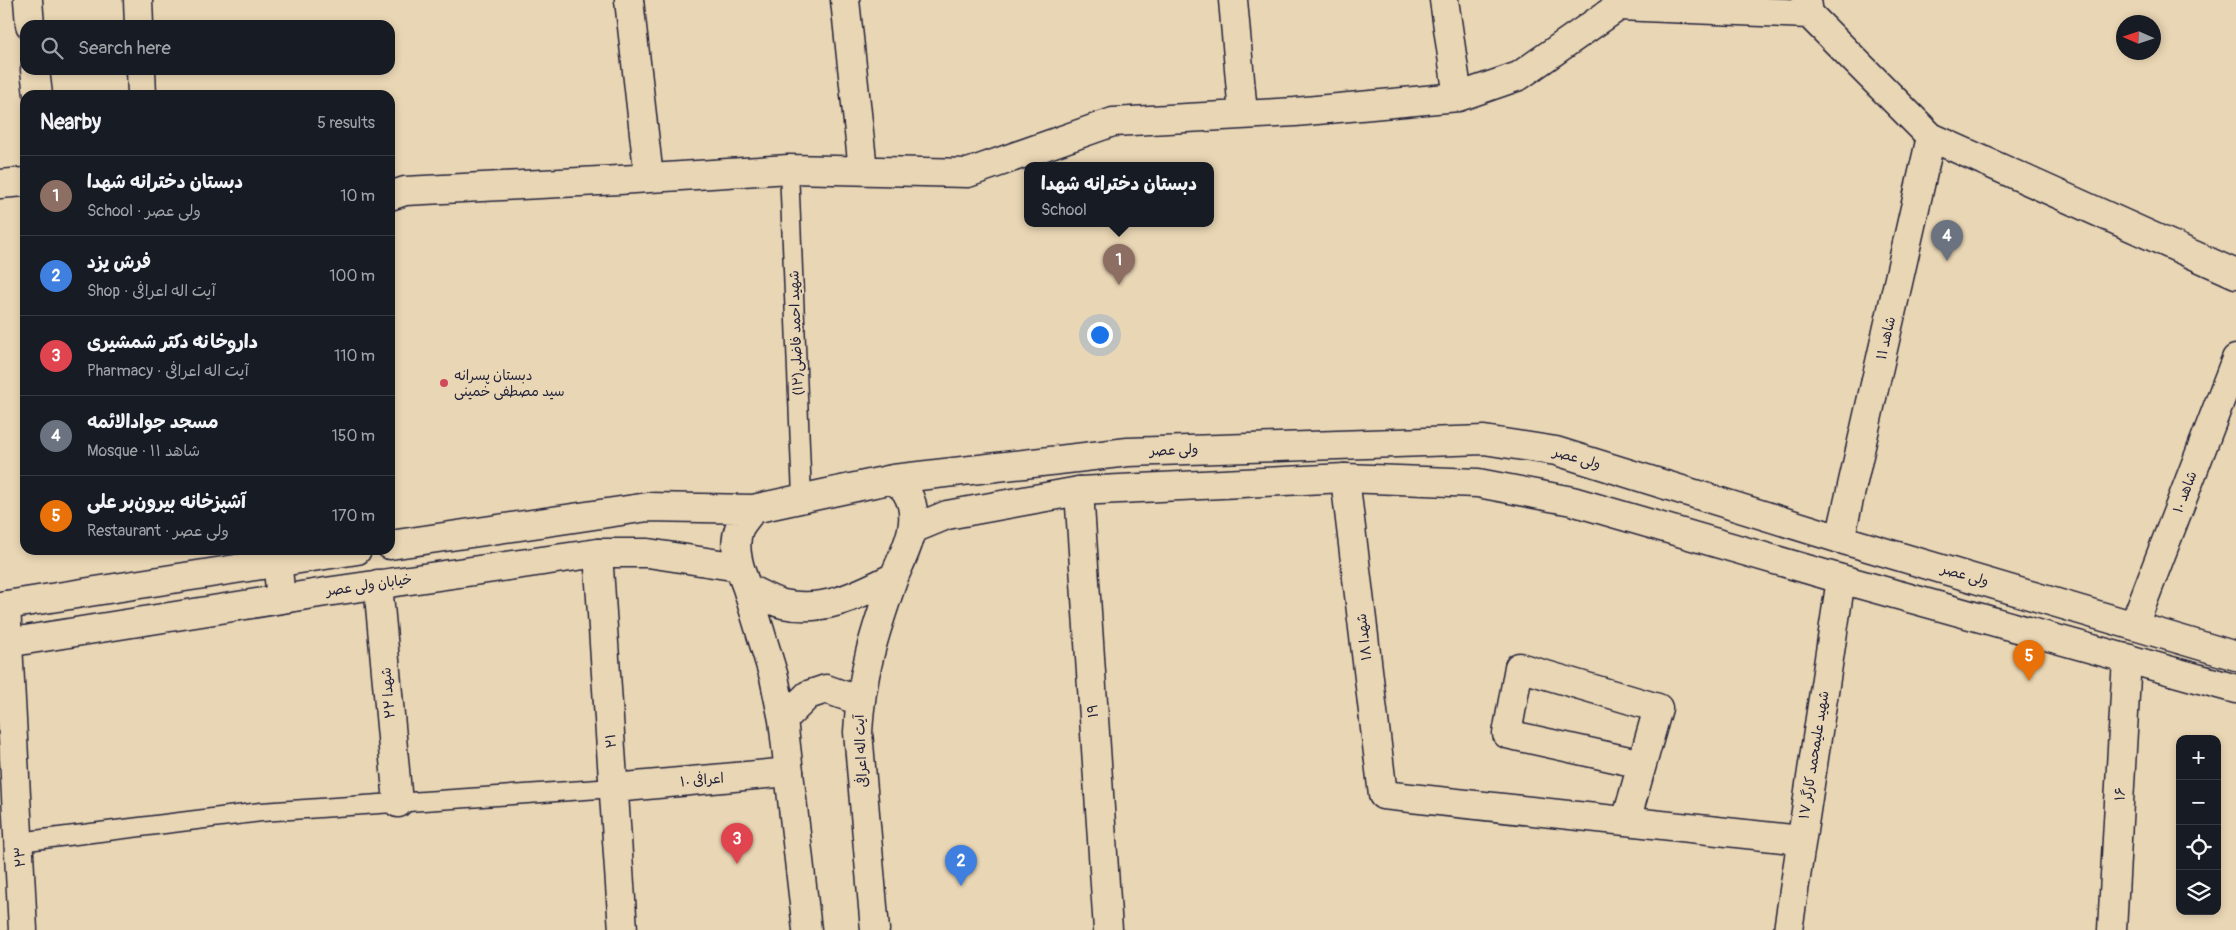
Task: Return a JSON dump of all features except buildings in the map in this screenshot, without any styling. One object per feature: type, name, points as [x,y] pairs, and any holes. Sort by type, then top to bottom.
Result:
[{"type":"street","points":[[28,0],[30,20]]},
{"type":"street","points":[[138,0],[139,20]]},
{"type":"street","points":[[629,0],[649,178]]},
{"type":"street","points":[[845,0],[863,170]]},
{"type":"street","points":[[1233,0],[1242,114]]},
{"type":"street","points":[[1444,0],[1458,98]]},
{"type":"street","points":[[395,194],[405,191],[790,169],[968,173],[1113,122],[1458,98],[1519,76],[1619,6],[1808,7],[1931,138],[2236,274]]},
{"type":"street","points":[[36,75],[37,90]]},
{"type":"street","points":[[141,75],[142,90]]},
{"type":"street","name":"شاهد ۱۱","points":[[1840,539],[1931,138]]},
{"type":"street","points":[[0,184],[20,182]]},
{"type":"street","name":"شاهد ۱۰","points":[[2134,625],[2236,360]]},
{"type":"street","name":"ولی عصر","points":[[893,479],[1128,452],[1484,440],[1556,451],[1840,539],[2236,656]]},
{"type":"street","points":[[913,529],[947,515],[1079,491],[1345,478],[1478,483],[1572,501],[1841,579],[2236,689]]},
{"type":"street","name":"شهدا ۱۸","points":[[1345,478],[1383,795],[1626,821]]},
{"type":"street","points":[[395,544],[648,507],[753,509],[893,479],[906,492],[913,510],[913,529],[894,577],[850,599],[815,607],[782,604],[743,578]]},
{"type":"street","name":"۱۹","points":[[1079,491],[1108,930]]},
{"type":"street","points":[[753,509],[739,528],[736,546],[743,578],[774,677],[783,720],[807,930]]},
{"type":"street","name":"خیابان ولی عصر","points":[[5,644],[378,584],[598,553],[648,553],[743,578]]},
{"type":"street","name":"۲۱","points":[[598,553],[624,930]]},
{"type":"street","points":[[3,606],[290,555]]},
{"type":"street","points":[[276,556],[281,599]]},
{"type":"street","name":"آیت اله اعرافی","points":[[875,930],[858,732],[865,666],[877,624],[894,577]]},
{"type":"street","name":"شهید علیمحمد کارگر ۱۷","points":[[1788,930],[1841,579]]},
{"type":"street","name":"شهدا ۲۲","points":[[378,584],[398,803]]},
{"type":"street","name":"۲۳","points":[[3,606],[9,842],[23,930]]},
{"type":"street","name":"۱۶","points":[[2112,930],[2127,658]]},
{"type":"street","points":[[1642,764],[1507,734],[1519,666],[1658,708],[1626,821],[1802,840]]},
{"type":"street","points":[[783,720],[808,695],[826,689],[860,701]]},
{"type":"street","name":"اعرافی ۱۰","points":[[614,788],[789,772]]},
{"type":"lane","name":"شهید احمد فاضلی(۱۲)","points":[[790,169],[802,497]]},
{"type":"lane","points":[[9,842],[262,812],[614,788]]},
{"type":"place","name":"مسجد جوادالائمه","points":[[1947,261]]},
{"type":"place","name":"دبستان دخترانه شهدا","points":[[1119,285]]},
{"type":"place","name":"دبستان پسرانه سید مصطفی خمینی","points":[[444,383]]},
{"type":"place","name":"آشپزخانه بیرون‌بر علی","points":[[2029,681]]},
{"type":"place","name":"داروخانه دکتر شمشیری","points":[[737,864]]},
{"type":"place","name":"فرش یزد","points":[[961,886]]}]
